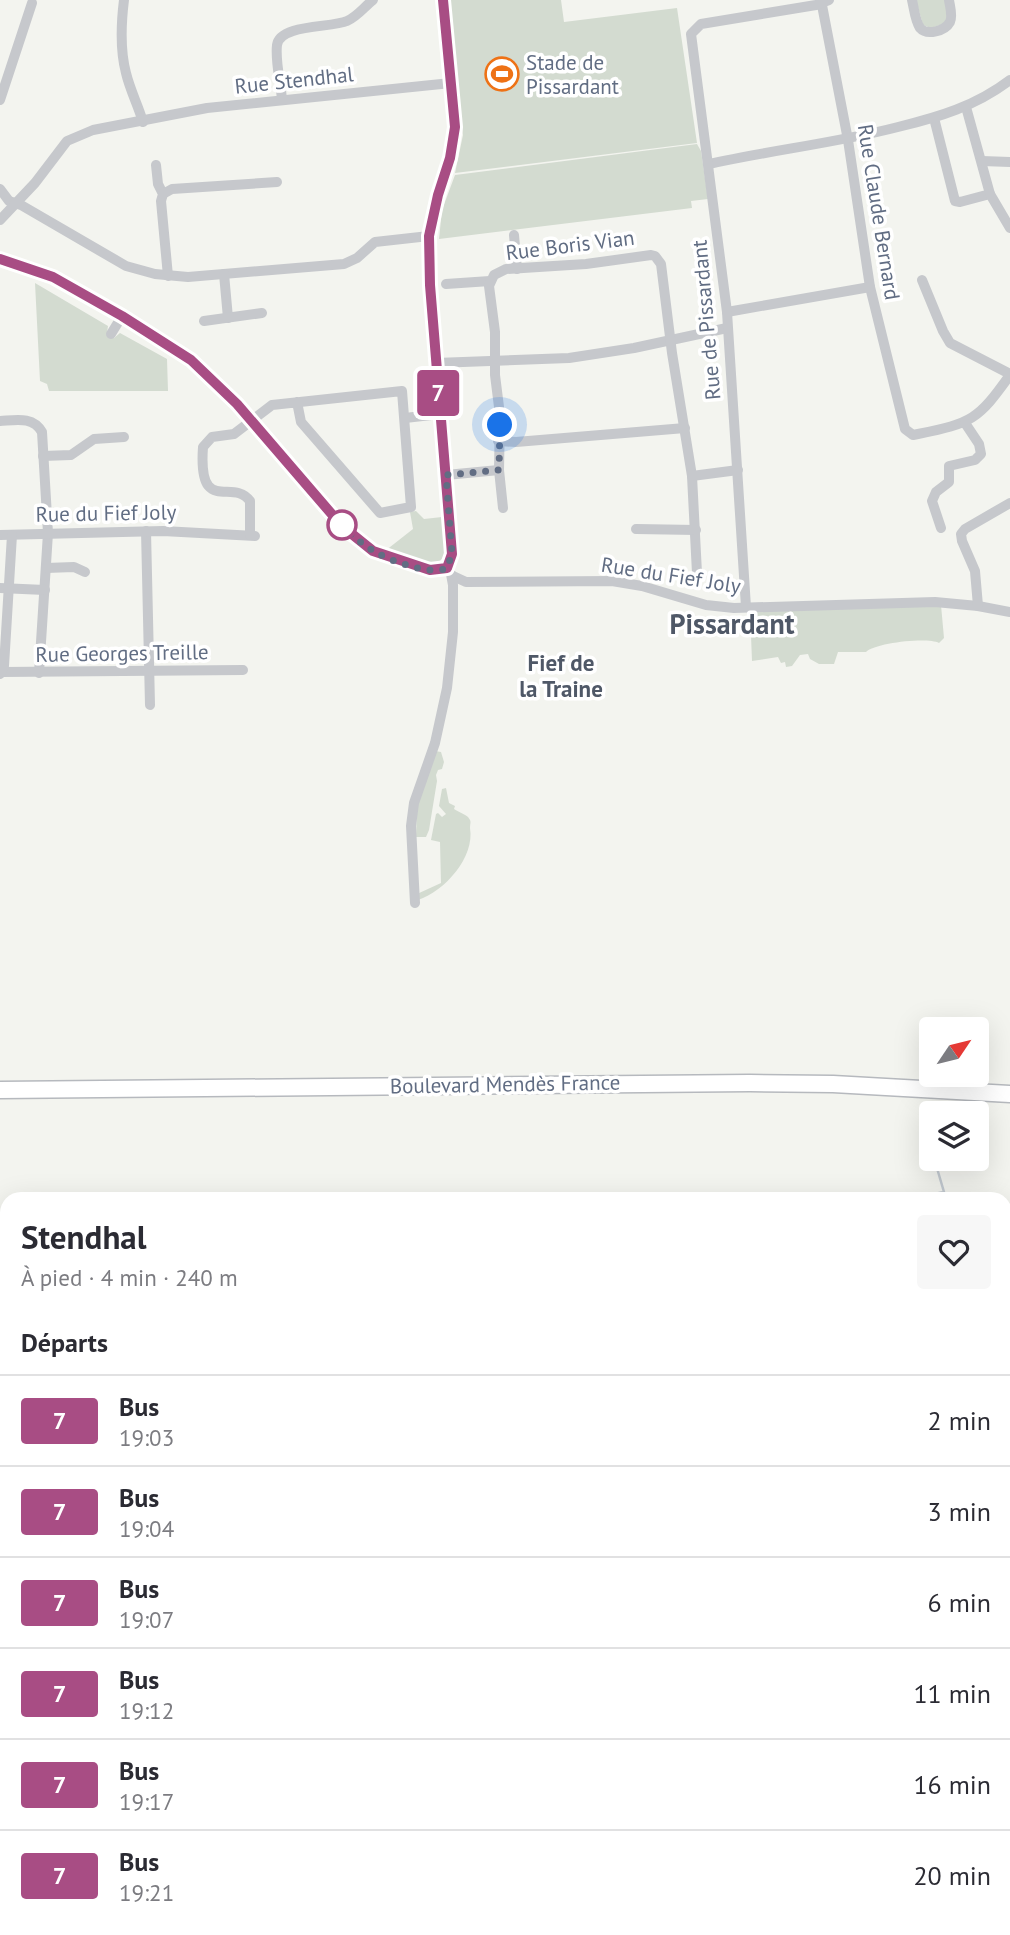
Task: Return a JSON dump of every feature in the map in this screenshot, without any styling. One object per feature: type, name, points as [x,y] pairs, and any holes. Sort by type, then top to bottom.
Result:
[{"type":"main road","name":"Boulevard Mendès France","points":[[0,1088],[666,1077],[833,1079],[1010,1088]]},
{"type":"main road","name":"Boulevard Mendès France","points":[[0,1088],[750,1083],[1010,1094]]},
{"type":"street","points":[[124,0],[121,23],[123,57],[143,122]]},
{"type":"street","points":[[282,100],[277,46],[281,36],[292,30],[343,22],[355,16],[373,0]]},
{"type":"street","points":[[415,903],[411,826],[414,803],[435,743],[447,688],[453,632],[450,572],[452,554],[436,363],[429,236],[455,127],[443,0]]},
{"type":"street","points":[[912,0],[918,24],[929,32],[943,29],[949,24],[949,0]]},
{"type":"street","name":"Rue de Pissardant","points":[[746,607],[727,312],[691,39],[693,30],[701,24],[823,1]]},
{"type":"street","name":"Rue Claude Bernard","points":[[823,1],[849,140],[870,288],[905,429],[913,435],[965,423]]},
{"type":"street","points":[[0,100],[32,3]]},
{"type":"street","points":[[709,163],[849,140],[934,118],[967,107],[1010,80]]},
{"type":"street","name":"Rue Stendhal","points":[[0,220],[62,146],[74,136],[93,130],[207,108],[451,83]]},
{"type":"street","points":[[967,107],[990,194],[1010,228]]},
{"type":"street","points":[[934,118],[955,201],[990,194]]},
{"type":"street","points":[[982,161],[1010,162]]},
{"type":"street","points":[[156,165],[158,184],[163,194],[161,201],[168,276]]},
{"type":"street","points":[[163,194],[173,189],[277,182]]},
{"type":"street","points":[[0,189],[9,201],[125,266],[168,276],[344,264],[375,242],[429,236]]},
{"type":"street","points":[[514,235],[517,269]]},
{"type":"street","name":"Rue Boris Vian","points":[[503,508],[499,470],[500,415],[495,332],[489,291],[491,281],[500,271],[655,256],[661,264],[670,340]]},
{"type":"street","name":"Rue du Fief Joly","points":[[0,259],[45,273],[122,316],[191,360],[215,381],[251,420],[342,526],[384,557],[430,570],[450,572],[466,582],[612,581],[642,586],[706,605],[746,607],[934,602],[1010,612]]},
{"type":"street","points":[[224,274],[228,318]]},
{"type":"street","points":[[922,280],[950,343],[1010,375],[981,411],[965,423],[979,444],[981,454],[975,460],[949,466],[949,482],[936,492],[932,501],[941,528]]},
{"type":"street","name":"Rue Boris Vian","points":[[446,284],[491,281]]},
{"type":"street","points":[[727,312],[870,288]]},
{"type":"street","points":[[204,321],[262,313]]},
{"type":"street","points":[[111,334],[122,316]]},
{"type":"street","points":[[436,363],[569,358],[727,328]]},
{"type":"street","points":[[670,340],[692,475],[697,573]]},
{"type":"street","points":[[251,420],[272,405],[297,402],[402,391],[411,507],[380,513],[300,422],[297,402]]},
{"type":"street","points":[[405,418],[440,414]]},
{"type":"street","points":[[0,421],[26,420],[35,423],[41,432],[48,533],[39,673]]},
{"type":"street","name":"Rue du Fief Joly","points":[[0,535],[146,531],[253,535],[250,500],[241,493],[221,493],[210,487],[203,477],[205,444],[212,437],[234,434],[251,420]]},
{"type":"street","points":[[498,442],[685,428]]},
{"type":"street","points":[[43,456],[71,455],[94,439],[124,437]]},
{"type":"street","points":[[446,475],[499,470]]},
{"type":"street","points":[[692,475],[738,470]]},
{"type":"street","points":[[978,606],[975,571],[961,534],[1010,503]]},
{"type":"street","points":[[636,529],[696,530]]},
{"type":"street","points":[[146,531],[150,705]]},
{"type":"street","points":[[1,673],[4,588],[12,535]]},
{"type":"street","points":[[46,568],[74,567],[85,572]]},
{"type":"street","points":[[4,588],[45,590]]},
{"type":"street","name":"Rue Georges Treille","points":[[1,673],[243,670]]},
{"type":"shaded area","points":[[450,0],[561,0],[564,22],[677,8],[697,143],[455,173],[463,135]]},
{"type":"shaded area","points":[[916,0],[945,0],[949,16],[946,23],[931,28],[923,25]]},
{"type":"shaded area","points":[[697,144],[701,151],[708,199],[691,201],[692,208],[439,239],[442,210],[455,175]]},
{"type":"shaded area","points":[[35,283],[108,326],[107,333],[114,338],[120,333],[167,359],[168,391],[49,391],[47,384],[40,381]]},
{"type":"shaded area","points":[[416,511],[424,519],[442,517],[445,557],[435,564],[385,551],[413,529],[410,512]]},
{"type":"shaded area","points":[[941,605],[944,638],[939,643],[913,641],[880,646],[866,652],[838,652],[834,664],[819,664],[810,659],[808,654],[800,655],[792,666],[786,667],[785,662],[781,663],[778,657],[752,661],[750,610]]},
{"type":"shaded area","points":[[435,751],[441,752],[444,762],[436,775],[429,830],[426,837],[416,837],[417,799]]},
{"type":"shaded area","points":[[446,788],[449,803],[470,821],[468,850],[448,881],[418,900],[417,894],[441,883],[440,842],[431,840],[436,814],[442,817],[446,814],[439,806],[442,789]]},
{"type":"waterway","points":[[938,1171],[944,1192]]},
{"type":"bus line","name":"7","points":[[0,259],[53,277],[122,316],[191,360],[237,404],[342,526],[373,551],[384,557],[430,570],[447,568],[452,554],[430,285],[429,236],[450,158],[455,127],[443,0]]},
{"type":"place","name":"Stade de Pissardant","points":[[502,74]]},
{"type":"district","name":"Pissardant","points":[[732,623]]},
{"type":"district","name":"Fief de la Traine","points":[[561,675]]},
{"type":"route","points":[[342,525],[352,536],[384,557],[430,570],[447,568],[452,554],[446,475],[499,470],[500,425]]}]
